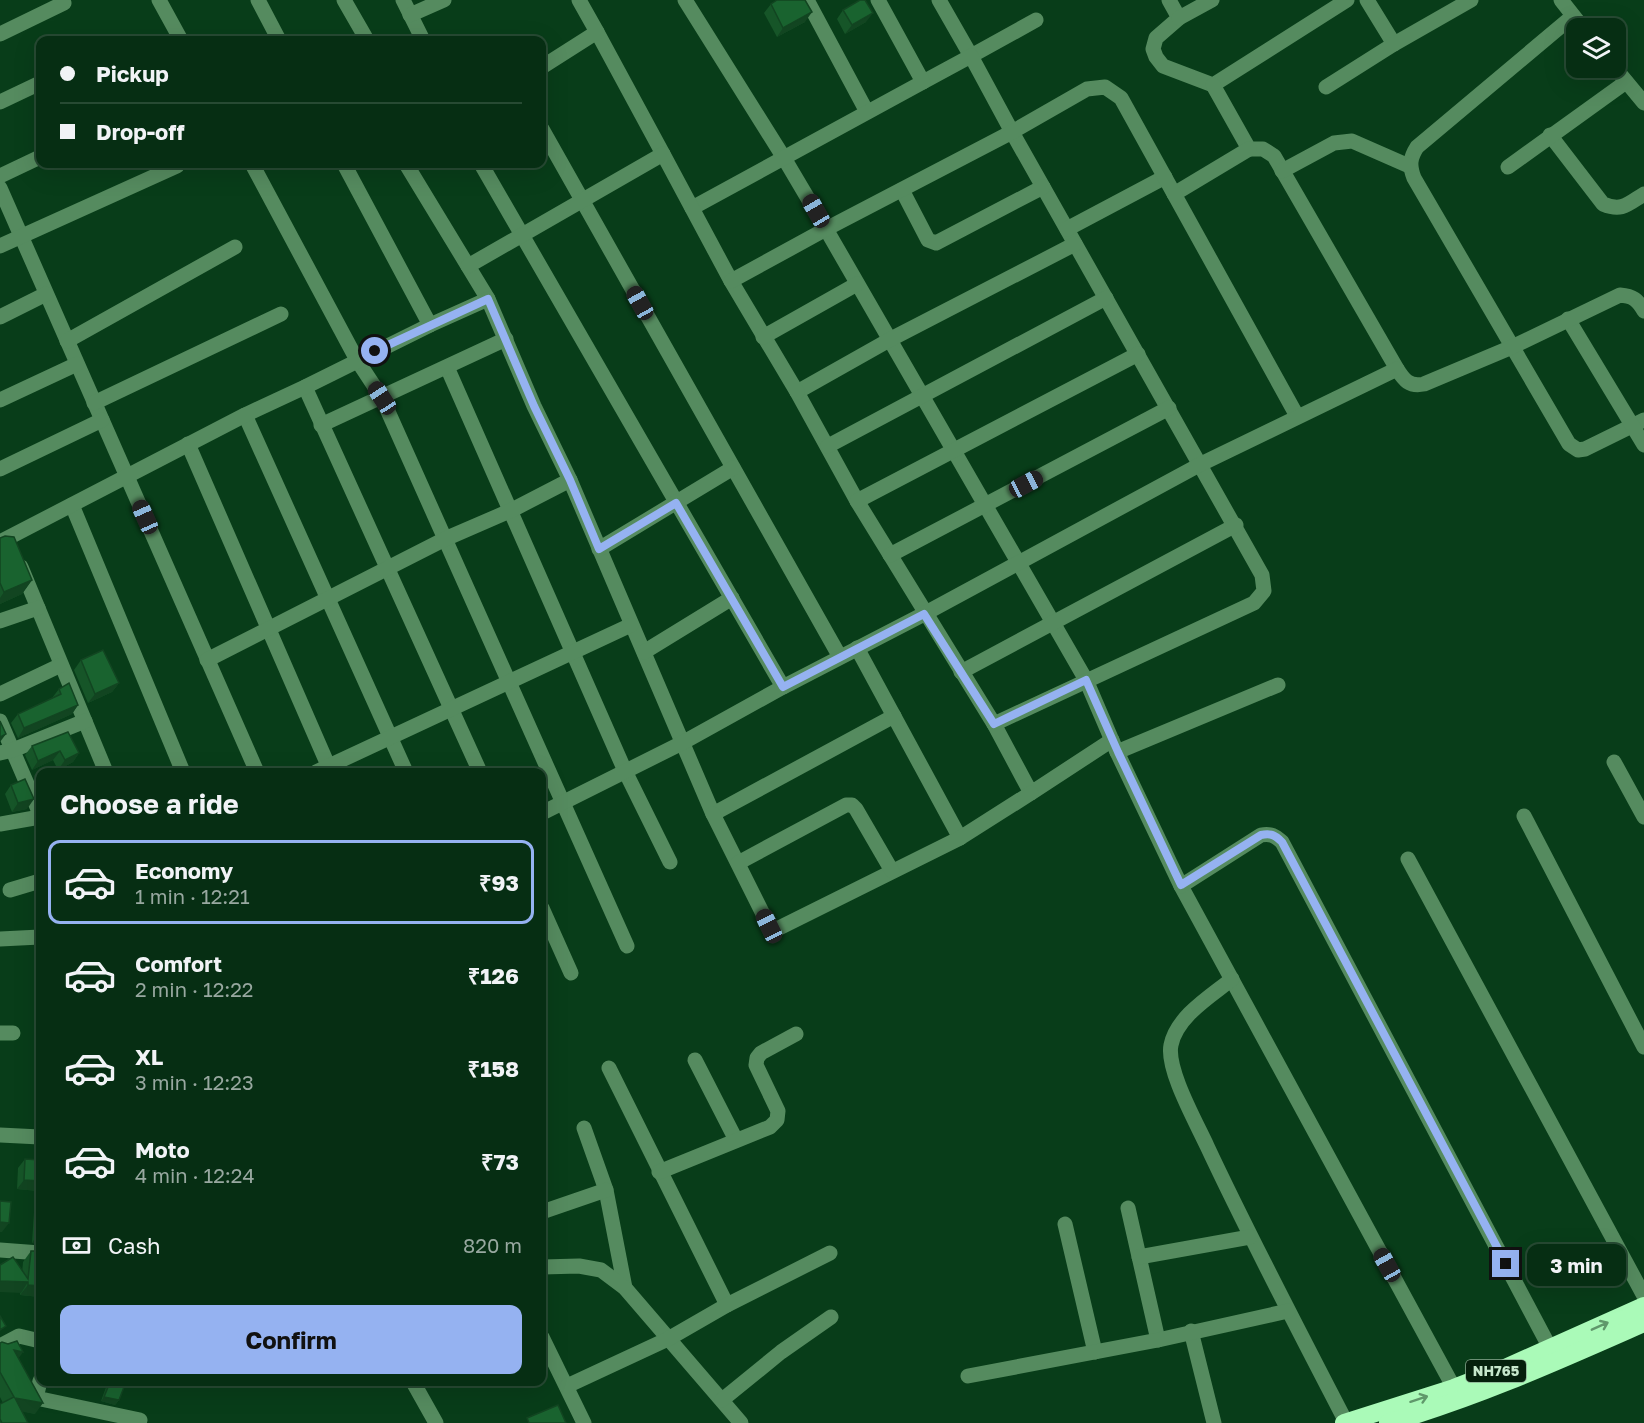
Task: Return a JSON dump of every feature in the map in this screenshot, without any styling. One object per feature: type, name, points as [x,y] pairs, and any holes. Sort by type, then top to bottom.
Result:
[{"type":"highway","name":"NH765","points":[[1345,1423],[1454,1388],[1644,1306]]},
{"type":"highway","name":"NH765","points":[[1388,1423],[1487,1390],[1644,1323]]},
{"type":"street","points":[[159,0],[179,36]]},
{"type":"street","points":[[258,0],[277,36]]},
{"type":"street","points":[[344,0],[365,36]]},
{"type":"street","points":[[403,0],[421,36]]},
{"type":"street","points":[[410,15],[444,0]]},
{"type":"street","points":[[579,0],[731,281],[924,614],[994,724],[1031,793]]},
{"type":"street","points":[[685,0],[784,158],[891,339],[955,450],[984,506],[1086,680],[1181,885],[1454,1388]]},
{"type":"street","points":[[807,0],[867,112]]},
{"type":"street","points":[[878,0],[923,82]]},
{"type":"street","points":[[939,0],[1011,132],[1236,525],[1262,575],[1264,591],[1254,603],[994,724]]},
{"type":"street","points":[[1169,0],[1179,18]]},
{"type":"street","points":[[1212,0],[1179,18],[1156,38],[1153,49],[1163,66],[1213,85],[1249,149]]},
{"type":"street","points":[[1213,85],[1347,0]]},
{"type":"street","points":[[1367,0],[1394,44]]},
{"type":"street","points":[[1326,87],[1394,44],[1471,0]]},
{"type":"street","points":[[1561,0],[1573,16],[1417,147],[1409,166],[1569,444],[1578,450],[1585,449],[1639,422]]},
{"type":"street","points":[[0,34],[64,3]]},
{"type":"street","points":[[692,208],[1036,20]]},
{"type":"street","points":[[546,65],[597,32]]},
{"type":"street","points":[[1623,78],[1644,103]]},
{"type":"street","points":[[1508,167],[1626,82]]},
{"type":"street","points":[[0,102],[36,85]]},
{"type":"street","points":[[731,281],[1087,89],[1105,87],[1121,98],[1297,416]]},
{"type":"street","points":[[1550,135],[1603,204],[1614,209],[1644,194]]},
{"type":"street","points":[[546,136],[840,657]]},
{"type":"street","points":[[1282,171],[1343,141],[1352,141],[1409,166]]},
{"type":"street","points":[[1174,194],[1249,149],[1263,149],[1274,156],[1397,369],[1405,381],[1415,386],[1512,346],[1620,295],[1632,296],[1644,310]]},
{"type":"street","points":[[468,266],[663,154]]},
{"type":"street","points":[[0,176],[36,159]]},
{"type":"street","points":[[0,246],[173,168]]},
{"type":"street","points":[[254,168],[357,360],[382,398],[627,945]]},
{"type":"street","points":[[346,168],[430,325]]},
{"type":"street","points":[[408,168],[488,299],[534,406],[570,480],[713,814],[769,926],[777,929],[960,838],[1031,793],[1115,746],[1278,685]]},
{"type":"street","points":[[483,168],[524,234],[783,687]]},
{"type":"street","points":[[1067,229],[1165,177]]},
{"type":"street","points":[[902,190],[928,240],[936,243],[1043,187]]},
{"type":"street","points":[[0,189],[255,768]]},
{"type":"street","points":[[797,392],[891,339],[1075,244]]},
{"type":"street","points":[[67,341],[235,247]]},
{"type":"street","points":[[763,337],[857,284]]},
{"type":"street","points":[[0,317],[46,294]]},
{"type":"street","points":[[828,446],[1106,298]]},
{"type":"street","points":[[104,768],[10,546],[72,505],[188,444],[357,360],[488,299]]},
{"type":"street","points":[[94,403],[281,314]]},
{"type":"street","points":[[1568,319],[1639,422],[1644,445]]},
{"type":"street","points":[[321,425],[506,339]]},
{"type":"street","points":[[857,501],[1138,354]]},
{"type":"street","points":[[0,400],[77,364]]},
{"type":"street","points":[[447,367],[512,510],[625,771],[670,862]]},
{"type":"street","points":[[546,811],[682,743],[1201,464],[1397,369]]},
{"type":"street","points":[[306,387],[321,425],[478,768]]},
{"type":"street","points":[[890,555],[1169,408]]},
{"type":"street","points":[[245,415],[404,768]]},
{"type":"street","points":[[0,469],[102,420]]},
{"type":"street","points":[[188,444],[269,629],[324,768]]},
{"type":"street","points":[[599,549],[733,468]]},
{"type":"street","points":[[207,660],[445,539],[512,510],[570,480]]},
{"type":"street","points":[[72,505],[181,768]]},
{"type":"street","points":[[961,672],[1236,525]]},
{"type":"street","points":[[644,652],[732,598]]},
{"type":"street","points":[[0,621],[38,608]]},
{"type":"street","points":[[329,768],[632,625]]},
{"type":"street","points":[[857,648],[960,838]]},
{"type":"street","points":[[0,694],[61,665]]},
{"type":"street","points":[[713,814],[894,716]]},
{"type":"street","points":[[7,751],[85,721]]},
{"type":"street","points":[[0,722],[7,751],[36,807]]},
{"type":"street","points":[[1614,762],[1644,817]]},
{"type":"street","points":[[738,863],[846,805],[852,805],[892,871]]},
{"type":"street","points":[[0,824],[36,816]]},
{"type":"street","points":[[1524,816],[1644,1047]]},
{"type":"street","points":[[1181,885],[1261,835],[1275,836],[1282,842],[1550,1348]]},
{"type":"street","points":[[1408,859],[1644,1296]]},
{"type":"street","points":[[10,890],[36,882]]},
{"type":"street","points":[[546,917],[571,973]]},
{"type":"street","points":[[0,939],[36,937]]},
{"type":"street","points":[[1232,979],[1188,1016],[1177,1030],[1171,1044],[1171,1061],[1181,1090],[1250,1237],[1345,1423]]},
{"type":"street","points":[[659,1172],[770,1126],[777,1120],[778,1111],[756,1065],[756,1058],[796,1034]]},
{"type":"street","points":[[695,1060],[736,1140]]},
{"type":"street","points":[[609,1068],[727,1305]]},
{"type":"street","points":[[584,1128],[606,1191],[625,1288]]},
{"type":"street","points":[[0,1135],[36,1137]]},
{"type":"street","points":[[546,1211],[606,1191]]},
{"type":"street","points":[[1128,1208],[1158,1340]]},
{"type":"street","points":[[1065,1224],[1095,1352]]},
{"type":"street","points":[[1139,1257],[1250,1237]]},
{"type":"street","points":[[0,1250],[36,1253]]},
{"type":"street","points":[[567,1386],[668,1339],[727,1305],[830,1253]]},
{"type":"street","points":[[546,1267],[579,1266],[601,1270],[625,1288],[741,1423]]},
{"type":"street","points":[[968,1376],[1158,1340],[1288,1311]]},
{"type":"street","points":[[722,1400],[781,1352],[831,1317]]},
{"type":"street","points":[[1191,1331],[1214,1423]]},
{"type":"street","points":[[0,1346],[19,1336],[36,1340]]},
{"type":"street","points":[[546,1345],[584,1423]]},
{"type":"street","points":[[39,1386],[36,1398],[140,1420]]},
{"type":"street","points":[[415,1386],[436,1423]]},
{"type":"building","points":[[777,0],[805,0],[812,12],[783,28],[771,4]]},
{"type":"building","points":[[860,0],[865,0],[873,13],[852,25],[843,10]]},
{"type":"building","points":[[14,537],[32,580],[4,592],[0,583],[0,538]]},
{"type":"building","points":[[103,650],[119,683],[95,694],[81,660]]},
{"type":"building","points":[[69,683],[78,705],[24,728],[18,714],[61,694],[59,689]]},
{"type":"building","points":[[0,721],[6,734],[0,737]]},
{"type":"building","points":[[68,732],[79,753],[65,760],[60,751],[38,761],[32,746]]},
{"type":"building","points":[[25,779],[34,799],[18,803],[11,785]]},
{"type":"building","points":[[25,1159],[36,1160],[36,1181],[24,1180]]},
{"type":"building","points":[[0,1201],[11,1202],[9,1223],[0,1222]]},
{"type":"building","points":[[31,1251],[36,1251],[36,1286],[28,1285],[28,1282],[0,1281],[0,1265],[13,1257],[28,1279]]},
{"type":"building","points":[[0,1316],[6,1326],[0,1330]]},
{"type":"building","points":[[17,1341],[23,1352],[14,1350],[43,1403],[15,1398],[28,1423],[2,1423],[0,1404],[14,1397],[0,1372],[0,1343],[8,1344]]},
{"type":"building","points":[[108,1386],[124,1386],[119,1400],[104,1397]]},
{"type":"building","points":[[558,1405],[566,1423],[529,1423],[527,1418]]},
{"type":"route","points":[[375,351],[488,299],[599,549],[676,503],[783,687],[924,614],[994,724],[1086,680],[1181,885],[1261,835],[1275,836],[1282,842],[1506,1264]]}]
